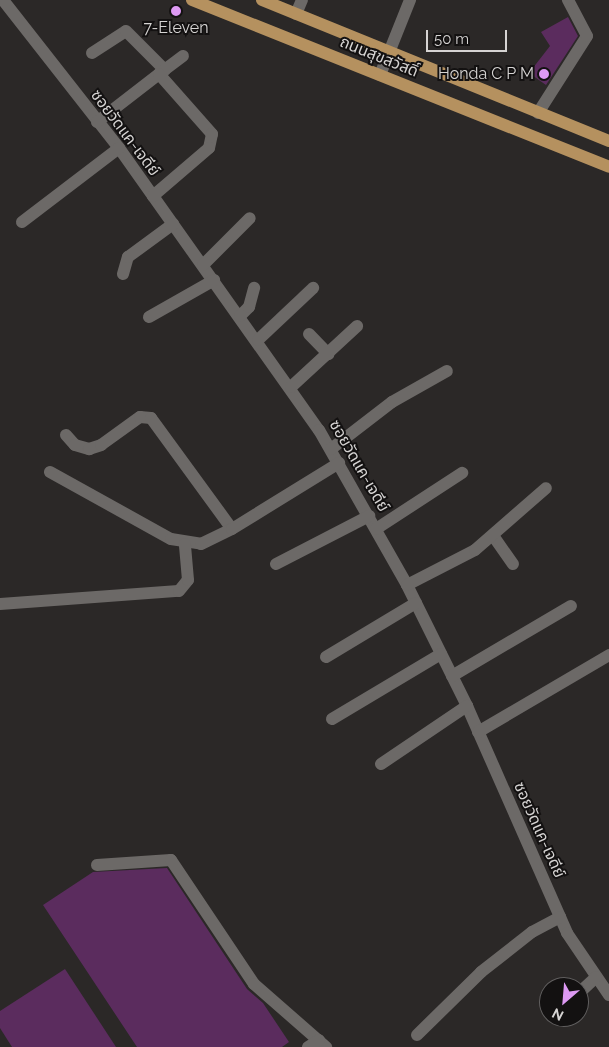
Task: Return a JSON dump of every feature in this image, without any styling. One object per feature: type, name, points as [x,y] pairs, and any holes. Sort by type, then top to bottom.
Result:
[{"type":"main road","name":"ถนนสุขสวัสดิ์","points":[[192,0],[609,167]]},
{"type":"main road","name":"ถนนสุขสวัสดิ์","points":[[263,0],[609,142]]},
{"type":"street","name":"ซอยวัดแค-เจดีย์","points":[[3,0],[119,148],[258,340],[331,449],[407,585],[467,706],[560,917],[609,995]]},
{"type":"street","points":[[296,14],[302,0]]},
{"type":"street","points":[[380,75],[410,0]]},
{"type":"street","points":[[538,113],[587,36],[568,0]]},
{"type":"street","points":[[92,53],[126,30],[212,134],[212,142],[153,196]]},
{"type":"street","points":[[97,122],[183,56]]},
{"type":"street","points":[[22,222],[119,148]]},
{"type":"street","points":[[203,265],[250,218]]},
{"type":"street","points":[[123,274],[128,257],[173,224]]},
{"type":"street","points":[[150,317],[214,280]]},
{"type":"street","points":[[240,316],[249,307],[254,288]]},
{"type":"street","points":[[258,340],[312,288]]},
{"type":"street","points":[[291,387],[357,326]]},
{"type":"street","points":[[309,334],[328,354]]},
{"type":"street","points":[[331,449],[392,402],[447,371]]},
{"type":"street","points":[[66,435],[74,446],[89,448],[101,445],[140,417],[151,418],[232,530]]},
{"type":"street","points":[[50,472],[184,544],[201,544],[232,530],[339,463]]},
{"type":"street","points":[[376,529],[462,473]]},
{"type":"street","points":[[407,585],[494,537],[546,488]]},
{"type":"street","points":[[276,564],[369,516]]},
{"type":"street","points":[[494,537],[513,564]]},
{"type":"street","points":[[0,604],[179,591],[188,580],[184,544]]},
{"type":"street","points":[[326,657],[416,603]]},
{"type":"street","points":[[452,676],[572,606]]},
{"type":"street","points":[[332,719],[441,654]]},
{"type":"street","points":[[478,732],[609,655]]},
{"type":"street","points":[[381,764],[467,706]]},
{"type":"street","points":[[98,865],[171,860],[254,984],[323,1043]]},
{"type":"street","points":[[417,1035],[481,972],[532,932],[560,917]]},
{"type":"street","points":[[589,983],[596,976]]},
{"type":"street","points":[[308,1047],[323,1043]]},
{"type":"building","points":[[568,17],[578,36],[546,85],[529,73],[550,46],[541,32]]},
{"type":"building","points":[[167,868],[247,989],[263,1003],[289,1042],[282,1047],[137,1047],[43,905],[93,872]]},
{"type":"building","points":[[65,969],[116,1047],[12,1047],[0,1028],[0,1011]]},
{"type":"place","name":"7-Eleven","points":[[176,11]]},
{"type":"place","name":"Honda C P M","points":[[544,74]]}]
